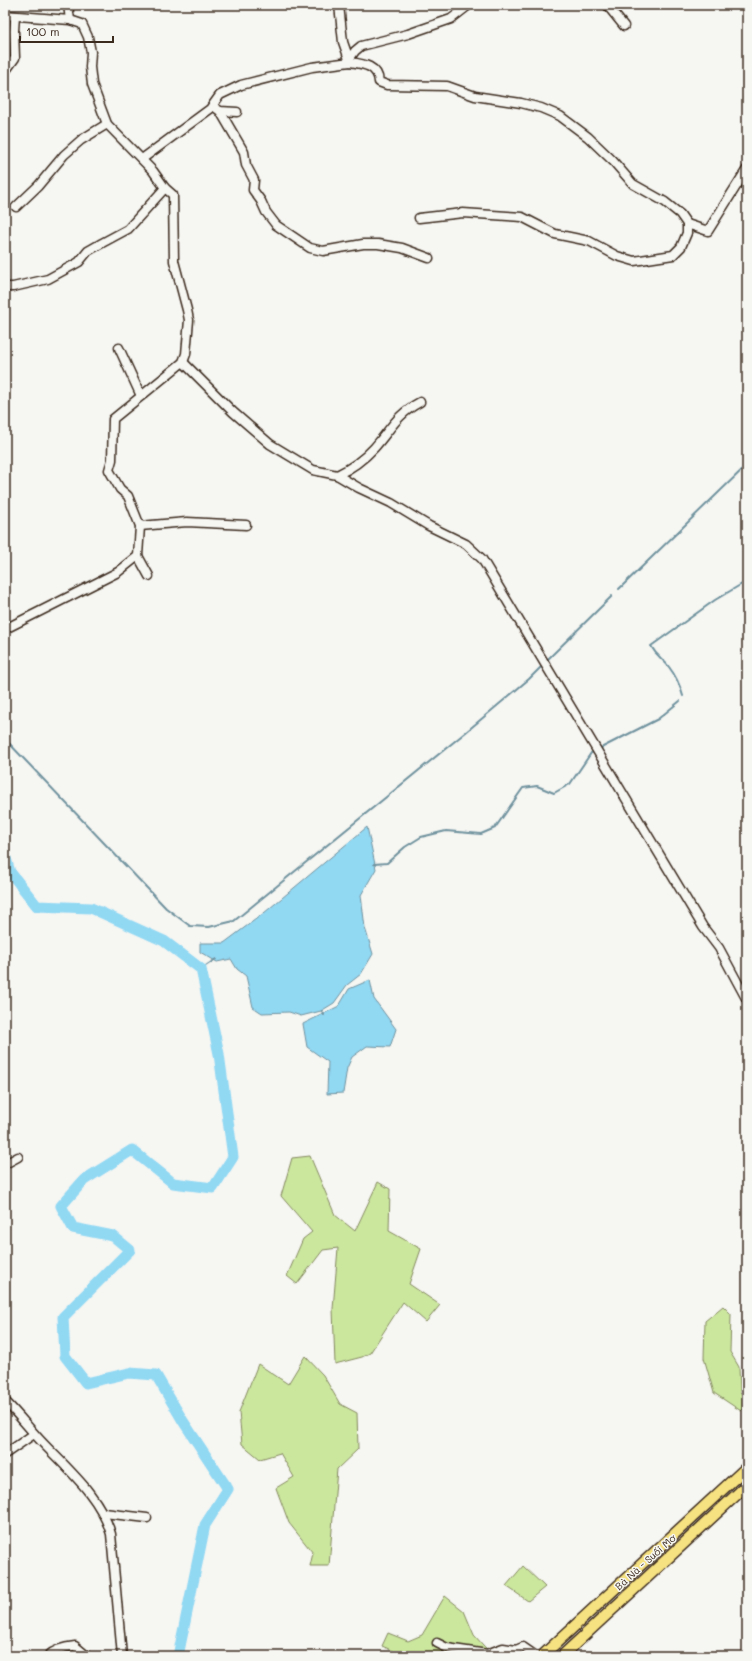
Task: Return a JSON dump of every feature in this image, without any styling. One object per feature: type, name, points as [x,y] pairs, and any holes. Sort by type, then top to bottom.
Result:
[{"type":"main road","name":"Bà Nà - Suối Mơ","points":[[542,1656],[747,1467]]},
{"type":"main road","name":"Bà Nà - Suối Mơ","points":[[562,1656],[747,1484]]},
{"type":"main road","points":[[688,1522],[696,1532]]},
{"type":"street","points":[[68,5],[70,20]]},
{"type":"street","points":[[338,5],[343,42],[350,62]]},
{"type":"street","points":[[350,62],[350,58],[354,51],[361,46],[408,34],[452,19],[469,5]]},
{"type":"street","points":[[607,5],[624,26]]},
{"type":"street","points":[[5,15],[70,20],[82,24],[88,37],[91,52],[90,67],[92,84],[107,124],[142,159],[165,188],[173,195],[174,261],[188,315],[188,347],[183,362],[113,419],[112,460],[109,470],[120,489],[128,496],[140,526],[138,556],[149,576]]},
{"type":"street","points":[[7,69],[15,58],[15,16]]},
{"type":"street","points":[[142,159],[210,109],[220,95],[250,82],[312,67],[350,62],[364,64],[375,70],[379,76],[379,82],[387,85],[447,86],[475,96],[521,103],[541,108],[560,116],[588,137],[613,161],[633,184],[665,202],[680,214],[687,224],[687,233],[681,247],[673,255],[634,261],[618,256],[589,241],[555,234],[522,217],[463,213],[443,214],[419,218]]},
{"type":"street","points":[[212,106],[220,111],[244,152],[246,165],[254,180],[253,190],[261,201],[266,212],[276,225],[310,248],[323,251],[363,244],[378,244],[402,248],[429,258]]},
{"type":"street","points":[[220,111],[237,112]]},
{"type":"street","points":[[16,207],[38,186],[64,155],[81,140],[107,124]]},
{"type":"street","points":[[687,224],[708,231],[747,169]]},
{"type":"street","points":[[5,287],[13,287],[48,279],[72,266],[102,242],[128,229],[165,188]]},
{"type":"street","points":[[119,348],[140,396]]},
{"type":"street","points":[[183,362],[233,412],[270,444],[313,470],[337,475],[359,488],[391,503],[429,526],[466,544],[482,559],[703,927],[719,948],[747,1000]]},
{"type":"street","points":[[337,475],[352,468],[361,461],[399,416],[408,408],[420,402]]},
{"type":"street","points":[[140,526],[187,522],[246,525]]},
{"type":"street","points":[[5,629],[118,572],[138,556]]},
{"type":"street","points":[[5,1164],[18,1157]]},
{"type":"street","points":[[5,1401],[84,1487],[104,1513],[111,1534],[122,1656]]},
{"type":"street","points":[[5,1454],[34,1434]]},
{"type":"street","points":[[104,1513],[147,1518]]},
{"type":"street","points":[[437,1643],[447,1648],[486,1654],[503,1648],[516,1650],[523,1648],[536,1656]]},
{"type":"street","points":[[48,1656],[62,1648],[75,1646],[87,1656]]},
{"type":"green space","points":[[310,1156],[335,1215],[355,1231],[378,1182],[390,1189],[389,1231],[421,1249],[409,1284],[440,1305],[426,1322],[403,1302],[370,1353],[362,1357],[335,1364],[333,1309],[338,1248],[323,1250],[297,1284],[287,1276],[303,1239],[312,1232],[281,1196],[292,1158]]},
{"type":"green space","points":[[723,1306],[731,1314],[730,1352],[739,1367],[740,1392],[747,1399],[747,1405],[741,1411],[714,1393],[704,1358],[705,1321]]},
{"type":"green space","points":[[305,1356],[323,1375],[340,1404],[357,1413],[358,1449],[337,1469],[329,1566],[310,1566],[313,1553],[289,1523],[276,1488],[294,1477],[280,1453],[260,1459],[242,1444],[239,1412],[258,1364],[288,1384]]},
{"type":"green space","points":[[523,1566],[545,1587],[528,1601],[506,1586]]},
{"type":"green space","points":[[445,1596],[464,1611],[474,1635],[493,1656],[425,1656],[421,1652],[400,1654],[382,1646],[388,1633],[408,1641],[422,1635]]},
{"type":"water","points":[[367,827],[376,869],[361,895],[365,928],[373,954],[361,974],[347,985],[334,1003],[321,1011],[301,1016],[289,1012],[262,1013],[253,1007],[246,976],[237,969],[231,959],[217,962],[200,952],[200,943],[224,943],[264,913]]},
{"type":"water","points":[[370,980],[374,999],[396,1029],[390,1047],[367,1046],[352,1057],[347,1068],[343,1093],[327,1094],[328,1062],[307,1047],[303,1024],[339,1006],[349,989]]},
{"type":"waterway","points":[[619,589],[747,465]]},
{"type":"waterway","points":[[683,696],[674,674],[651,646],[715,600],[747,581]]},
{"type":"waterway","points":[[547,660],[612,596]]},
{"type":"waterway","points":[[5,739],[166,908],[190,926],[209,927],[234,921],[466,732],[529,679],[541,667]]},
{"type":"waterway","points":[[599,749],[658,719],[680,701]]},
{"type":"waterway","points":[[374,864],[387,863],[405,847],[421,837],[446,831],[481,834],[495,828],[523,788],[537,786],[554,793],[570,784],[591,753],[595,751]]},
{"type":"waterway","points":[[5,855],[10,872],[37,906],[91,908],[164,941],[201,969],[219,1054],[233,1157],[213,1188],[173,1183],[132,1150],[84,1180],[61,1206],[73,1228],[113,1236],[130,1250],[63,1317],[65,1356],[86,1383],[129,1373],[156,1375],[183,1421],[228,1489],[205,1525],[178,1656]]},
{"type":"waterway","points":[[201,969],[216,959]]},
{"type":"waterway","points":[[322,1011],[324,1015]]}]
